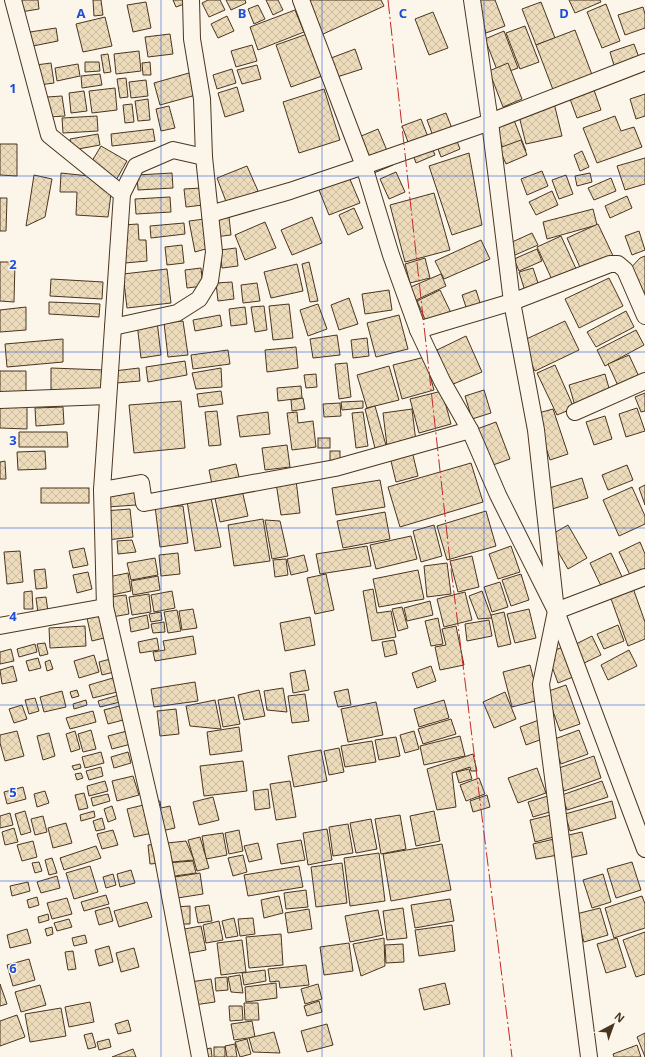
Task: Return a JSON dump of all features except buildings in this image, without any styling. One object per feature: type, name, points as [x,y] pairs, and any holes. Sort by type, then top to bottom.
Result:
[{"type":"street","points":[[13,0],[49,135],[122,194]]},
{"type":"street","points":[[113,327],[176,313],[199,299],[210,281],[214,252],[204,157],[202,99],[192,39],[191,0]]},
{"type":"street","points":[[301,0],[364,166],[391,255],[418,330],[442,381],[470,430],[498,495],[556,611],[645,849]]},
{"type":"street","points":[[472,0],[490,122],[512,302],[536,430],[556,611],[541,684],[589,1057]]},
{"type":"street","points":[[210,214],[290,191],[490,122],[645,62]]},
{"type":"street","points":[[200,1057],[162,853],[105,607],[102,490],[122,194],[136,166],[173,150],[204,157]]},
{"type":"street","points":[[418,330],[512,302],[610,264],[618,264],[625,270],[645,316]]},
{"type":"street","points":[[575,412],[645,381]]},
{"type":"street","points":[[0,400],[108,396]]},
{"type":"street","points":[[102,490],[141,483],[144,503],[335,468],[470,430]]},
{"type":"street","points":[[556,611],[645,577]]},
{"type":"street","points":[[0,626],[105,607]]},
{"type":"power","points":[[388,0],[450,561],[512,1057]]}]
